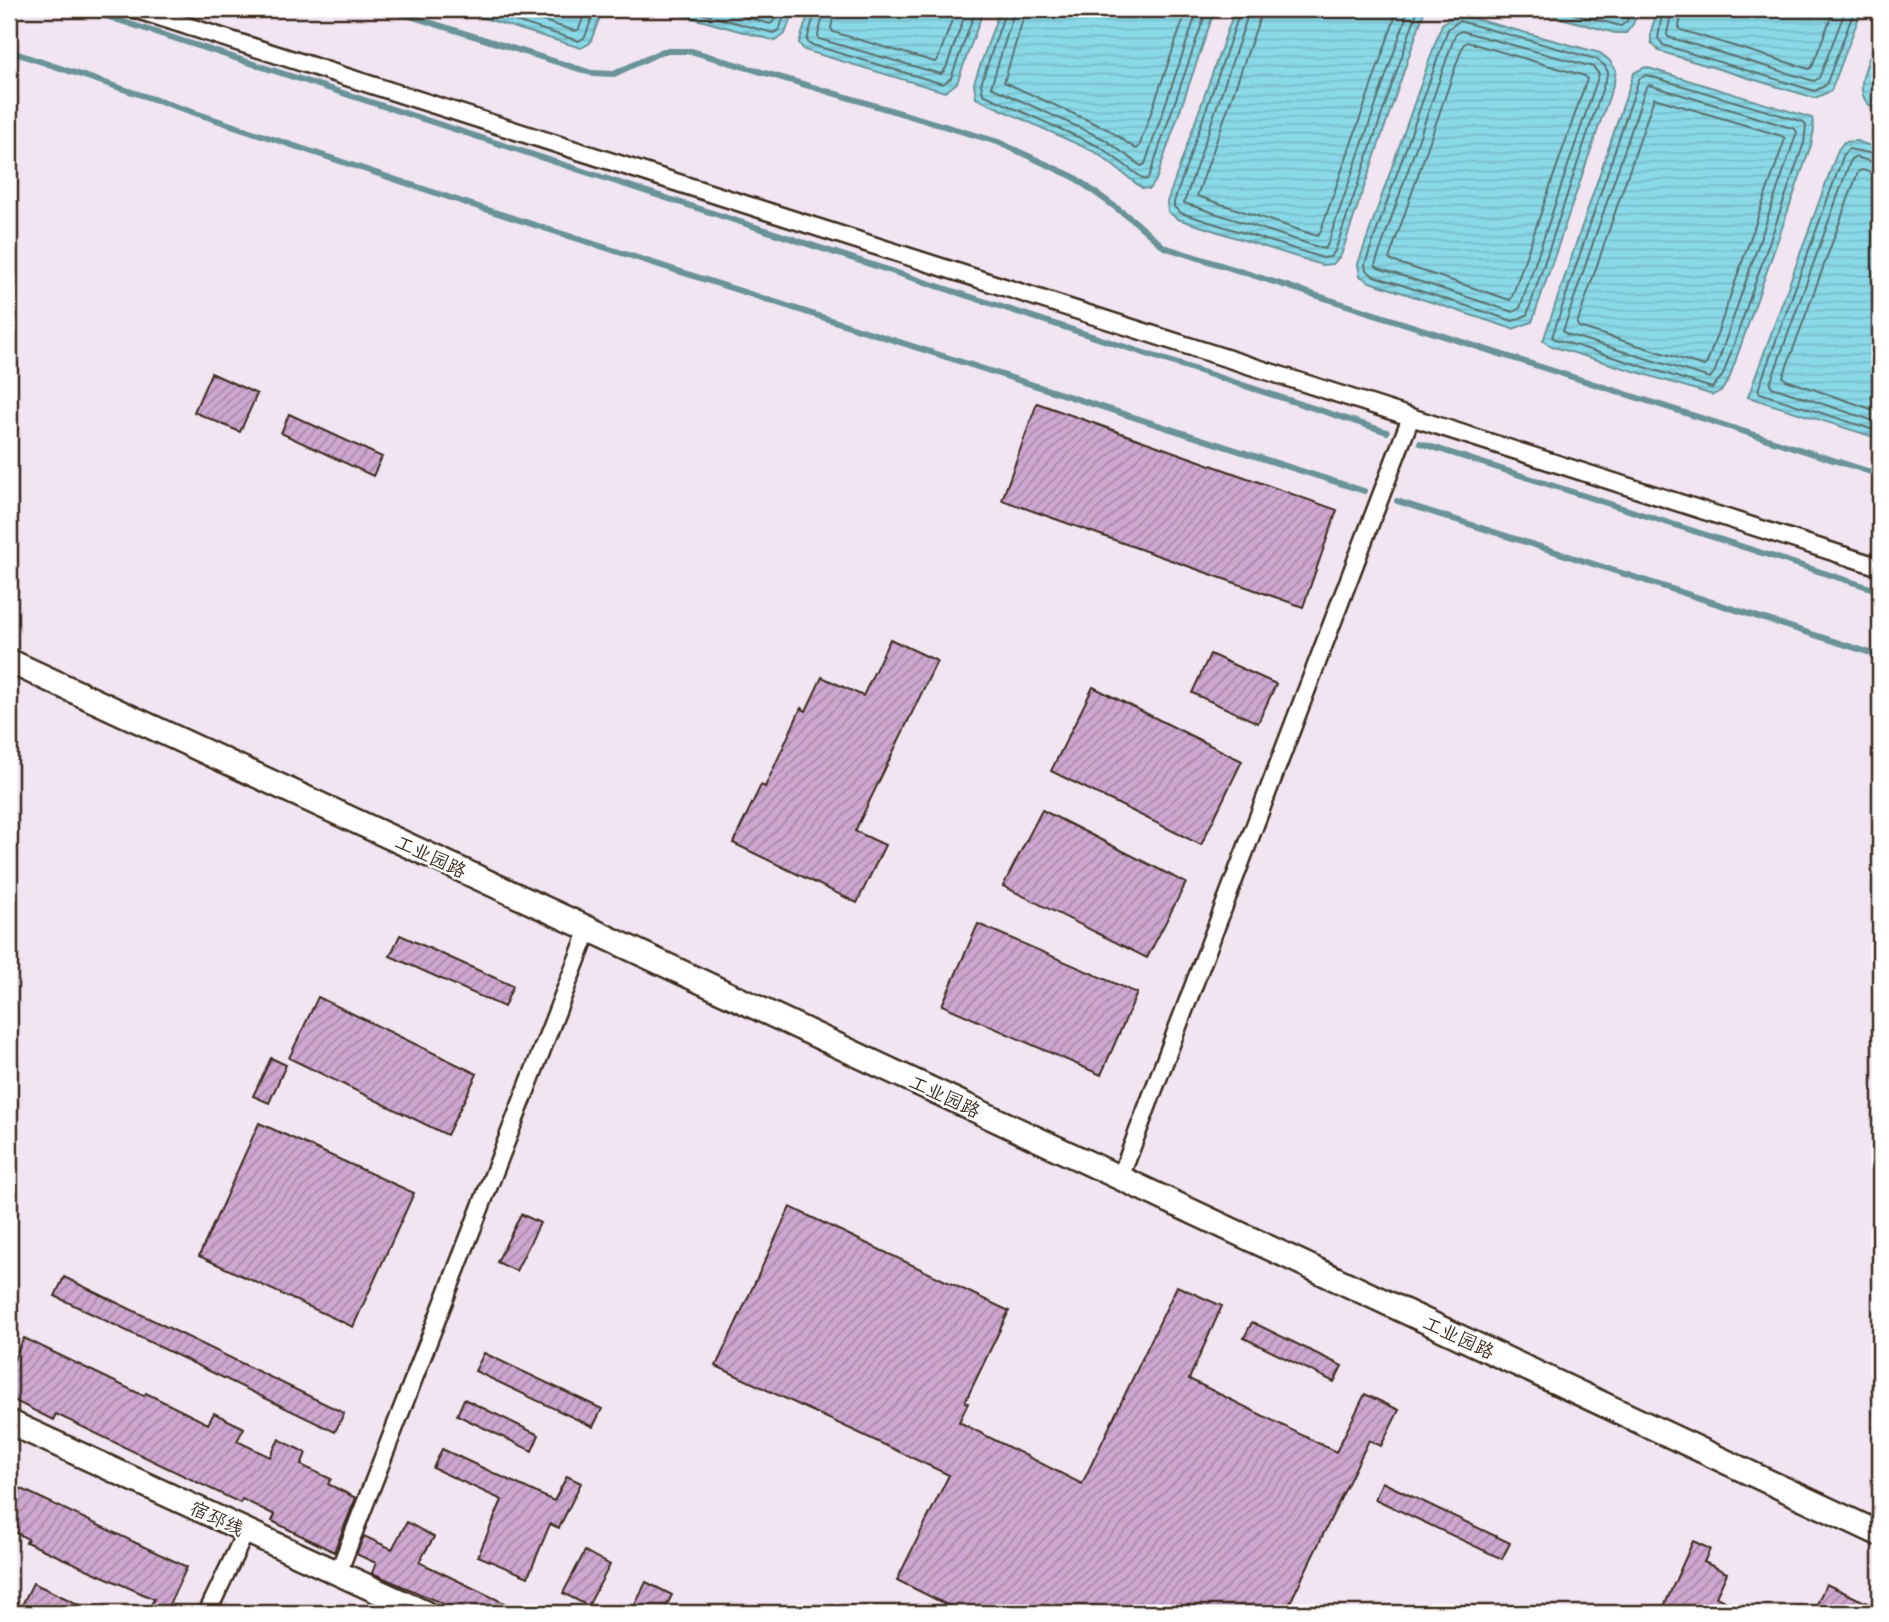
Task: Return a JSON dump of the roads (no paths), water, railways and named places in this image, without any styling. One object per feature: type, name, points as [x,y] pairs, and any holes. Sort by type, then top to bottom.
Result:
[{"type":"street","points":[[134,9],[1880,567]]},
{"type":"street","points":[[1120,1178],[1411,417]]},
{"type":"street","name":"工业园路","points":[[9,661],[589,929],[1880,1534]]},
{"type":"street","points":[[338,1573],[589,929]]},
{"type":"street","name":"宿邳线","points":[[9,1422],[425,1613]]},
{"type":"street","points":[[207,1613],[246,1531]]},
{"type":"water","points":[[454,9],[603,9],[590,43],[581,48]]},
{"type":"water","points":[[660,9],[794,9],[785,34],[776,41]]},
{"type":"water","points":[[810,9],[984,9],[957,83],[945,92],[804,50],[799,43]]},
{"type":"water","points":[[1000,9],[1215,9],[1156,180],[1150,189],[1142,188],[1097,153],[976,98],[974,83]]},
{"type":"water","points":[[1235,9],[1425,9],[1341,255],[1333,264],[1322,265],[1178,219],[1168,212],[1167,202]]},
{"type":"water","points":[[1529,9],[1639,9],[1626,33],[1615,33]]},
{"type":"water","points":[[1657,9],[1862,9],[1831,91],[1815,98],[1659,51],[1651,42]]},
{"type":"water","points":[[1457,14],[1600,53],[1616,70],[1532,322],[1513,329],[1370,282],[1360,276],[1358,264],[1442,24]]},
{"type":"water","points":[[1880,32],[1880,111],[1869,105],[1862,87],[1863,76]]},
{"type":"water","points":[[1645,67],[1812,118],[1814,129],[1811,145],[1729,379],[1722,390],[1713,395],[1551,346],[1543,341],[1634,73]]},
{"type":"water","points":[[1856,141],[1880,149],[1880,439],[1748,397],[1838,150],[1844,142]]},
{"type":"waterway","points":[[84,9],[1387,432]]},
{"type":"waterway","points":[[387,9],[592,73],[614,74],[663,51],[691,51],[998,142],[1074,177],[1133,220],[1164,247],[1880,475]]},
{"type":"waterway","points":[[9,51],[463,202],[1364,491]]},
{"type":"waterway","points":[[1420,443],[1880,591]]},
{"type":"waterway","points":[[1397,501],[1880,656]]}]
